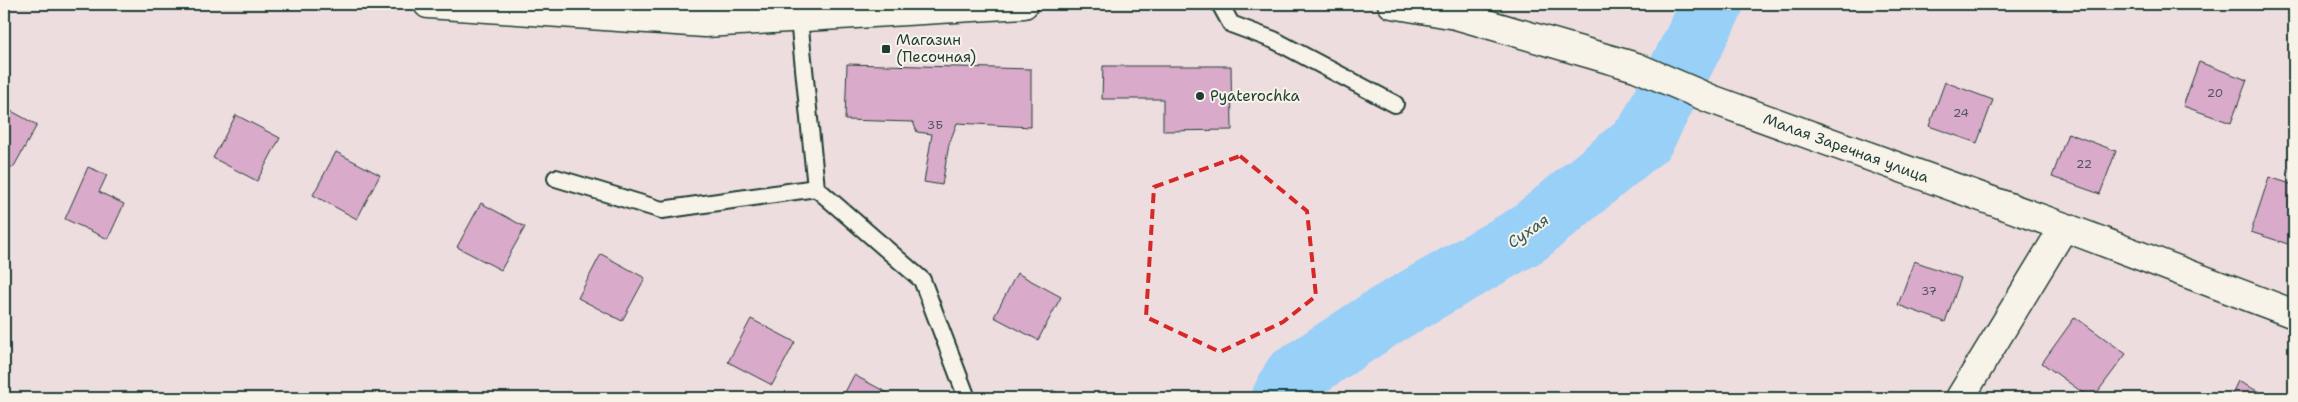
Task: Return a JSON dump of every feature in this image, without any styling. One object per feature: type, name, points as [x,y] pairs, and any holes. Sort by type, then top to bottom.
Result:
[{"type":"main road","points":[[428,4],[705,23],[799,19],[1024,4]]},
{"type":"main road","name":"Малая Заречная улица","points":[[1392,4],[1456,15],[1636,67],[1710,99],[2064,227],[2294,314]]},
{"type":"main road","points":[[1960,398],[2064,227]]},
{"type":"lane","points":[[1220,4],[1231,24],[1274,40],[1395,104]]},
{"type":"lane","points":[[799,19],[816,188],[922,280],[967,398]]},
{"type":"lane","points":[[556,178],[662,210],[816,188]]},
{"type":"highlighted area","points":[[1240,156],[1307,211],[1316,296],[1283,322],[1220,352],[1146,317],[1154,187]]},
{"type":"building","points":[[2199,62],[2247,80],[2231,123],[2183,106]]},
{"type":"building","points":[[847,64],[1031,69],[1031,127],[957,123],[949,144],[942,185],[924,182],[932,134],[917,132],[913,122],[845,120]]},
{"type":"building","points":[[1103,66],[1231,66],[1232,130],[1163,131],[1163,99],[1102,99]]},
{"type":"building","points":[[1945,82],[1993,100],[1977,143],[1929,126]]},
{"type":"building","points":[[4,107],[37,125],[13,168],[4,163]]},
{"type":"building","points":[[236,115],[280,138],[257,181],[213,158]]},
{"type":"building","points":[[2068,133],[2116,151],[2100,194],[2052,177]]},
{"type":"building","points":[[336,152],[380,175],[357,219],[313,195]]},
{"type":"building","points":[[88,167],[107,175],[99,192],[124,204],[108,239],[65,219]]},
{"type":"building","points":[[2269,177],[2294,185],[2294,246],[2251,232]]},
{"type":"building","points":[[481,203],[525,227],[501,270],[457,247]]},
{"type":"building","points":[[601,254],[645,278],[622,321],[578,298]]},
{"type":"building","points":[[1914,261],[1961,278],[1945,322],[1898,305]]},
{"type":"building","points":[[1017,273],[1061,297],[1038,340],[994,317]]},
{"type":"building","points":[[2075,317],[2126,354],[2093,398],[2090,398],[2042,363]]},
{"type":"building","points":[[751,319],[795,342],[772,385],[728,362]]},
{"type":"building","points":[[854,375],[897,398],[842,398]]},
{"type":"building","points":[[2238,381],[2271,398],[2230,398]]},
{"type":"building","points":[[1052,390],[1067,398],[1047,398]]},
{"type":"waterway","name":"Сухая","points":[[1282,398],[1293,377],[1385,316],[1528,234],[1645,137],[1713,4]]},
{"type":"place","name":"Магазин (Песочная)","points":[[886,49]]},
{"type":"place","name":"Pyaterochka","points":[[1200,96]]}]
